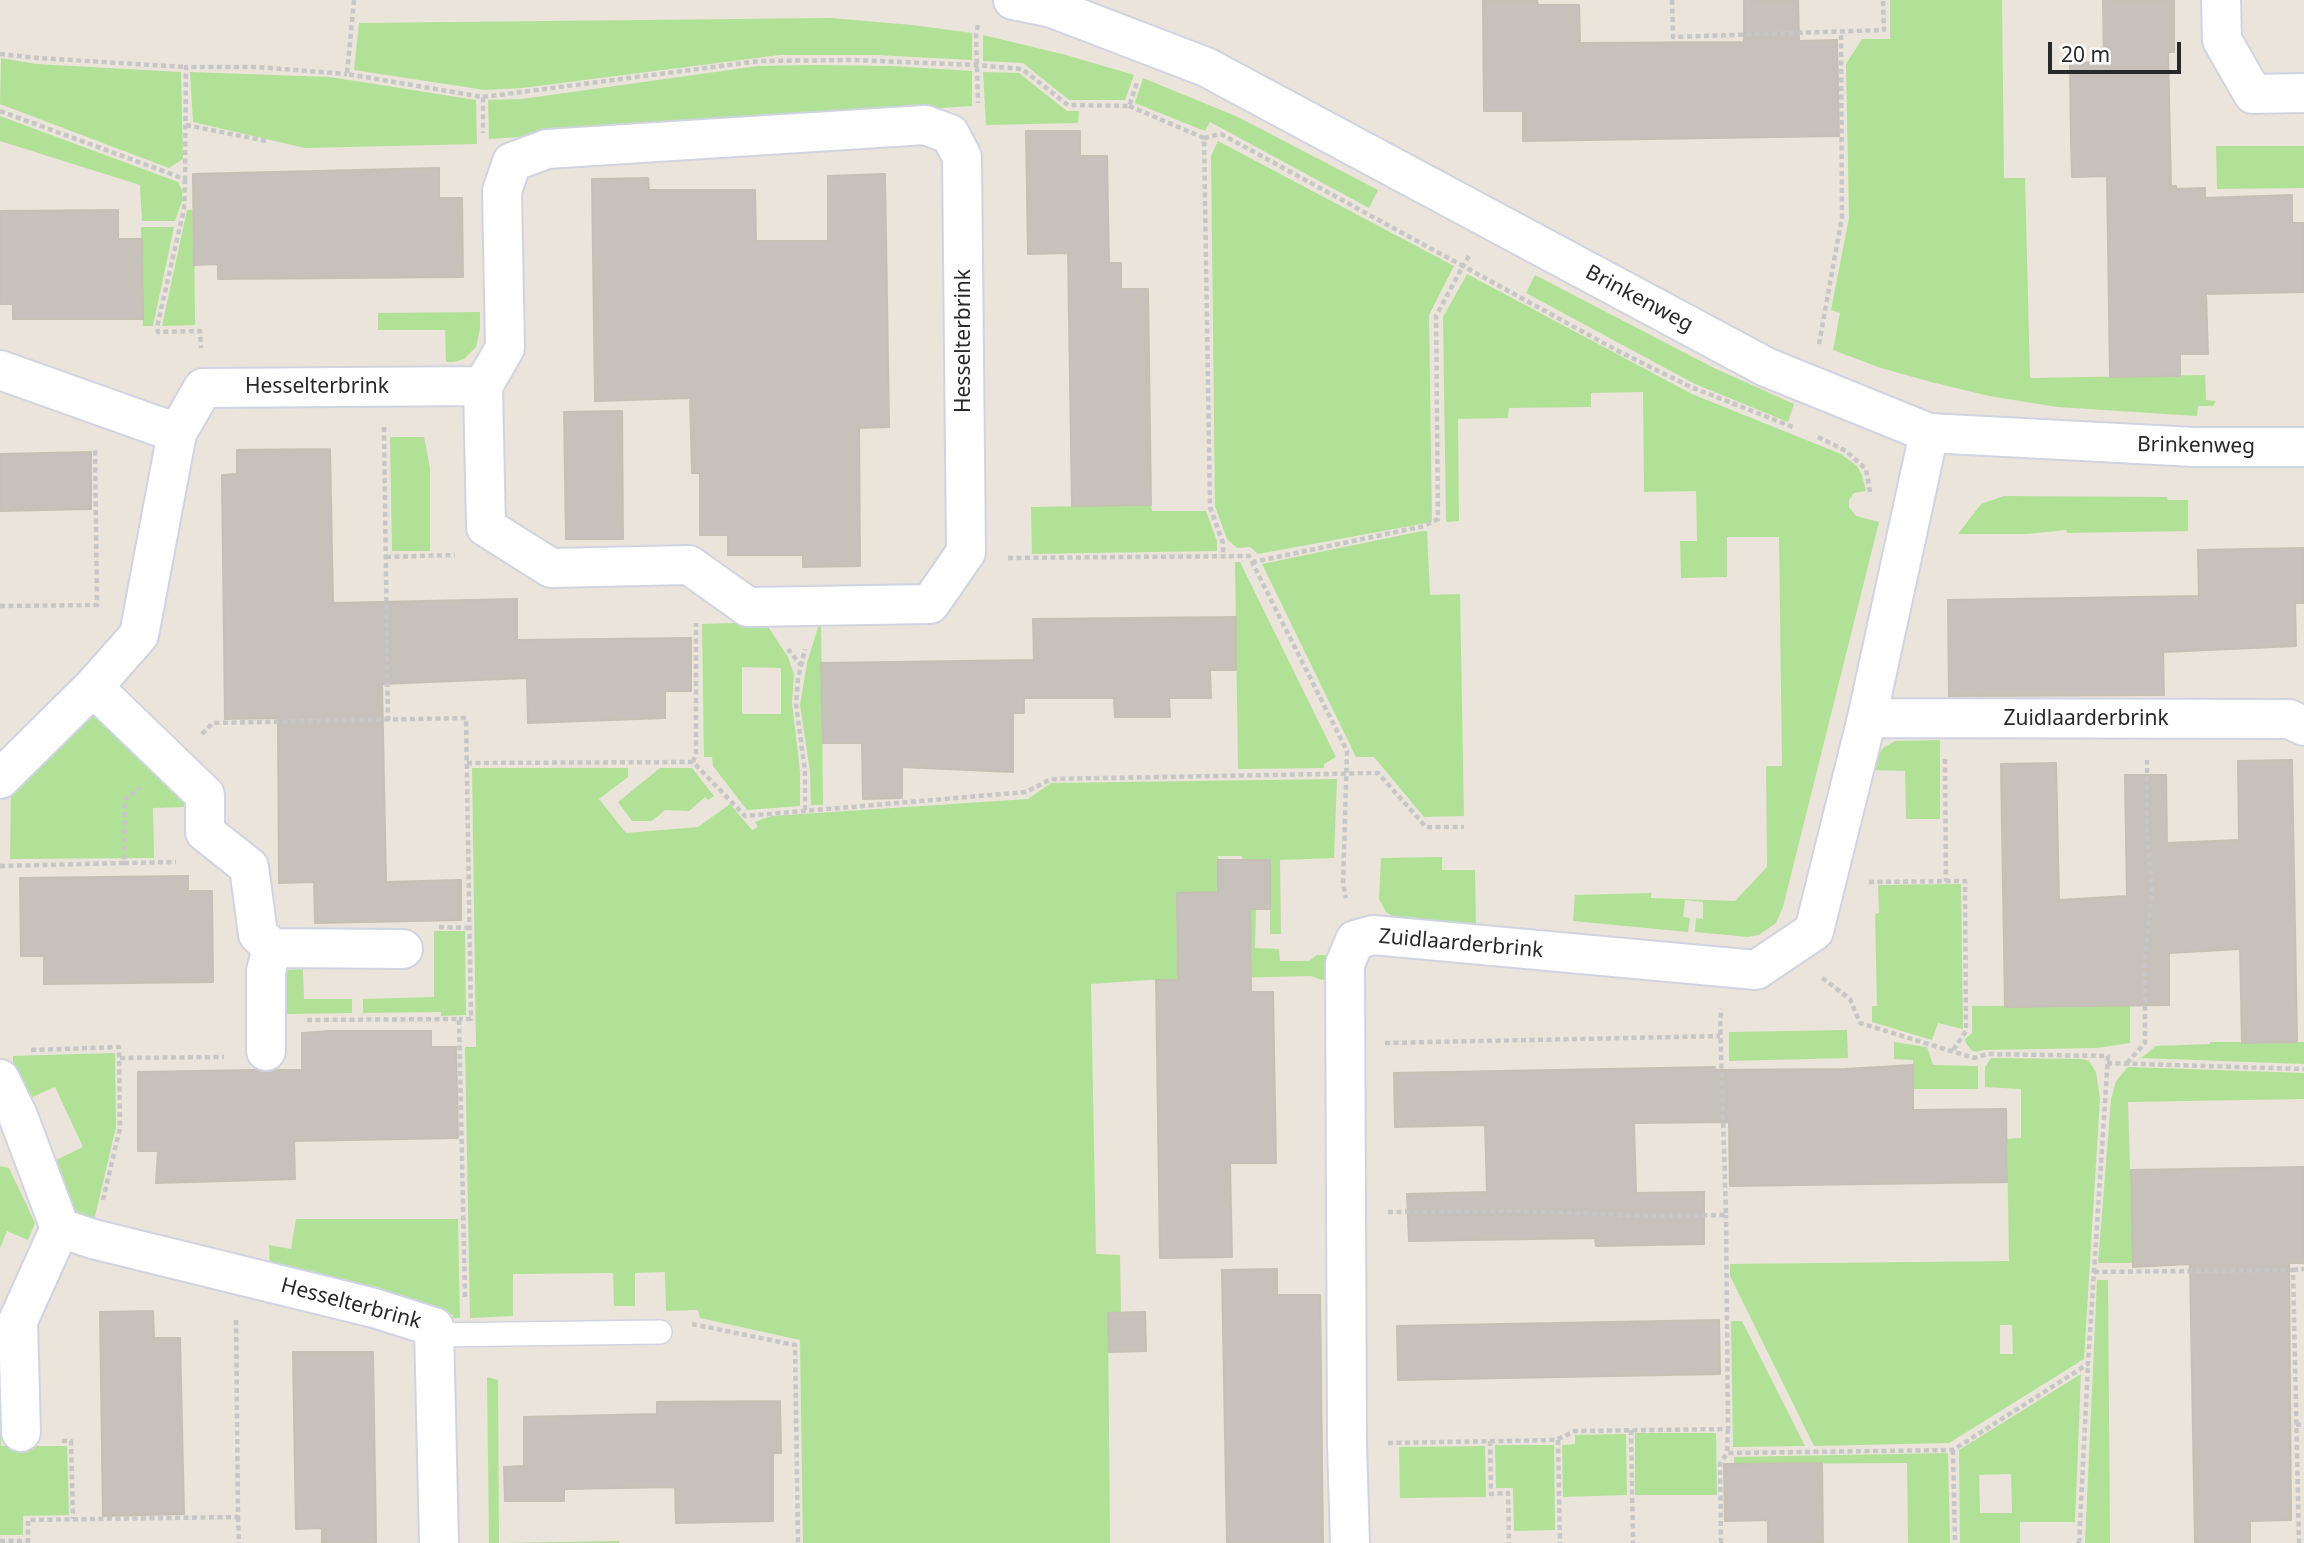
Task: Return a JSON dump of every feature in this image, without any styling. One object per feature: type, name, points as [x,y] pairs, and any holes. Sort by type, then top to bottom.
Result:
[{"type":"street","name":"Brinkenweg","points":[[1013,0],[1053,4],[1206,67],[1766,367],[1929,433],[2194,447],[2304,447]]},
{"type":"street","points":[[2221,0],[2222,40],[2253,94],[2304,93]]},
{"type":"street","points":[[953,140],[950,134],[925,125],[547,149],[512,162],[502,191],[505,348],[483,386],[486,527],[551,568],[689,565],[748,607],[930,604],[965,552]]},
{"type":"street","name":"Hesselterbrink","points":[[953,140],[962,157],[965,552]]},
{"type":"street","points":[[0,370],[177,433]]},
{"type":"street","name":"Hesselterbrink","points":[[203,388],[483,386]]},
{"type":"street","points":[[0,779],[93,687],[139,635],[177,433],[203,388]]},
{"type":"street","name":"Zuidlaarderbrink","points":[[1350,1543],[1344,1031],[1345,964],[1355,940],[1373,935],[1756,970],[1814,931],[1867,718],[1929,433]]},
{"type":"street","points":[[93,687],[205,795],[205,832],[249,867],[258,934],[272,948],[403,948]]},
{"type":"street","name":"Zuidlaarderbrink","points":[[1867,718],[2289,719],[2304,726]]},
{"type":"street","points":[[267,1036],[267,971],[272,948]]},
{"type":"street","points":[[0,1079],[77,1233],[18,1321],[21,1432]]},
{"type":"street","name":"Hesselterbrink","points":[[77,1233],[374,1308],[433,1327],[449,1335],[439,1543]]},
{"type":"lane","points":[[449,1335],[660,1332]]},
{"type":"path","points":[[347,74],[354,0]]},
{"type":"path","points":[[1672,0],[1673,37],[1884,30],[1883,0]]},
{"type":"path","points":[[953,140],[979,121],[976,34],[978,23]]},
{"type":"path","points":[[1804,430],[1815,387],[1820,334],[1842,217],[1840,32]]},
{"type":"path","points":[[1129,106],[1150,46]]},
{"type":"path","points":[[0,54],[186,67],[257,67],[347,74],[483,97],[759,61],[853,60],[1022,69],[1068,105],[1129,106],[1204,138],[1221,134],[1618,351],[1690,387],[1776,422],[1804,430],[1846,451],[1866,469],[1871,489],[1866,509],[1909,524]]},
{"type":"path","points":[[186,67],[184,209],[157,327],[158,332],[200,331],[203,388]]},
{"type":"path","points":[[483,97],[483,138],[512,162]]},
{"type":"path","points":[[0,111],[186,179]]},
{"type":"path","points":[[186,125],[266,141]]},
{"type":"path","points":[[1204,138],[1210,507],[1223,543],[1223,556]]},
{"type":"path","points":[[1252,562],[1424,526],[1438,519],[1436,316],[1492,220]]},
{"type":"path","points":[[384,387],[388,720]]},
{"type":"path","points":[[0,606],[97,605],[95,438],[109,409]]},
{"type":"path","points":[[386,556],[465,554],[494,532]]},
{"type":"path","points":[[965,552],[992,558],[1250,556],[1347,751],[1343,884],[1355,940]]},
{"type":"path","points":[[693,762],[696,753],[695,624],[724,589]]},
{"type":"path","points":[[805,810],[805,771],[796,704],[798,678],[811,636],[812,605]]},
{"type":"path","points":[[0,866],[124,863],[125,799],[213,723],[466,718],[471,1019],[267,1036],[250,1056],[120,1059]]},
{"type":"path","points":[[1944,718],[1946,881]]},
{"type":"path","points":[[2127,1063],[2145,1043],[2145,960],[2152,888],[2147,835],[2147,719]]},
{"type":"path","points":[[467,763],[693,762],[745,816],[1026,792],[1052,779],[1378,773],[1426,827],[1464,827]]},
{"type":"path","points":[[1826,882],[1965,881],[1966,1031],[1952,1052]]},
{"type":"path","points":[[1786,949],[1850,999],[1860,1023],[1973,1059],[1987,1054],[2108,1056],[2078,1543]]},
{"type":"path","points":[[1714,967],[1722,990],[1720,1036],[1726,1215],[1728,1429],[1727,1453],[1720,1464],[1721,1543]]},
{"type":"path","points":[[449,1335],[460,1019]]},
{"type":"path","points":[[1344,1031],[1380,1033],[1384,1043],[1720,1036]]},
{"type":"path","points":[[26,1050],[119,1047],[121,1128],[77,1233]]},
{"type":"path","points":[[2107,1063],[2304,1069]]},
{"type":"path","points":[[1345,1211],[1726,1215]]},
{"type":"path","points":[[2094,1272],[2304,1269]]},
{"type":"path","points":[[2293,1270],[2299,1543]]},
{"type":"path","points":[[239,1543],[236,1296],[243,1276]]},
{"type":"path","points":[[660,1332],[684,1324],[700,1324],[795,1345],[798,1543]]},
{"type":"path","points":[[1727,1453],[1953,1450],[2088,1364]]},
{"type":"path","points":[[2296,1425],[2304,1424]]},
{"type":"path","points":[[1347,1444],[1558,1439],[1575,1430],[1728,1429]]},
{"type":"path","points":[[1630,1430],[1633,1543]]},
{"type":"path","points":[[21,1432],[44,1442],[71,1441],[74,1519]]},
{"type":"path","points":[[1558,1439],[1560,1543]]},
{"type":"path","points":[[1490,1441],[1491,1494],[1508,1493],[1509,1543]]},
{"type":"path","points":[[1953,1450],[1955,1543]]},
{"type":"path","points":[[0,1541],[28,1542],[28,1520],[238,1517]]},
{"type":"green space","points":[[1890,0],[2002,0],[2004,178],[2025,178],[2030,378],[2205,375],[2206,400],[2216,401],[2213,406],[2198,406],[2197,416],[2057,407],[1989,396],[1931,382],[1881,368],[1833,350],[1840,313],[1831,310],[1849,218],[1846,64],[1862,39],[1890,39]]},
{"type":"green space","points":[[831,18],[972,33],[972,60],[876,55],[780,55],[522,88],[485,90],[354,70],[359,23]]},
{"type":"green space","points":[[983,35],[1134,75],[1125,100],[1069,100],[1023,63],[983,61]]},
{"type":"green space","points":[[1,58],[36,64],[181,72],[183,159],[169,168],[0,104]]},
{"type":"green space","points":[[813,65],[972,71],[972,106],[489,139],[488,100],[522,99],[758,66]]},
{"type":"green space","points":[[190,72],[330,77],[476,100],[477,144],[305,148],[193,122]]},
{"type":"green space","points":[[983,72],[1019,73],[1067,111],[1079,111],[1078,123],[986,125]]},
{"type":"green space","points":[[1143,78],[1238,117],[1378,190],[1369,208],[1210,122],[1205,131],[1135,103]]},
{"type":"green space","points":[[0,116],[178,182],[182,190],[182,201],[175,221],[142,221],[140,185],[0,141]]},
{"type":"green space","points":[[1218,141],[1454,266],[1429,315],[1432,522],[1258,554],[1250,547],[1237,548],[1227,539],[1215,506],[1211,156]]},
{"type":"green space","points":[[2216,146],[2304,146],[2304,188],[2217,189]]},
{"type":"green space","points":[[187,210],[194,210],[195,325],[162,326]]},
{"type":"green space","points":[[141,227],[174,227],[153,326],[143,326]]},
{"type":"green space","points":[[1467,274],[1692,394],[1841,454],[1857,466],[1862,475],[1866,491],[1854,493],[1849,500],[1849,507],[1856,516],[1879,522],[1783,907],[1776,923],[1759,935],[1748,937],[1695,932],[1696,918],[1703,919],[1703,902],[1685,900],[1683,917],[1690,918],[1688,932],[1573,921],[1575,895],[1651,893],[1651,898],[1735,901],[1767,867],[1766,766],[1782,766],[1779,537],[1727,537],[1727,577],[1681,578],[1680,541],[1697,541],[1696,491],[1644,492],[1643,392],[1591,393],[1591,407],[1509,408],[1508,418],[1458,419],[1459,521],[1446,522],[1443,317]]},
{"type":"green space","points":[[1535,275],[1714,368],[1794,404],[1788,422],[1695,384],[1526,293]]},
{"type":"green space","points":[[480,312],[476,347],[464,359],[454,362],[446,362],[445,330],[378,330],[378,313]]},
{"type":"green space","points":[[390,437],[424,437],[430,468],[430,551],[392,551]]},
{"type":"green space","points":[[2004,496],[2167,497],[2168,500],[2188,500],[2188,531],[2067,533],[2066,530],[2027,534],[1958,534],[1981,504]]},
{"type":"green space","points":[[1151,505],[1152,511],[1206,511],[1217,541],[1217,551],[1032,554],[1031,507]]},
{"type":"green space","points":[[1427,531],[1430,595],[1460,594],[1464,816],[1424,817],[1374,757],[1356,757],[1262,564]]},
{"type":"green space","points":[[1235,562],[1240,562],[1336,757],[1324,764],[1324,768],[1238,769]]},
{"type":"green space","points":[[820,621],[823,805],[811,805],[810,771],[800,705],[807,663]]},
{"type":"green space","points":[[765,622],[788,657],[794,675],[792,703],[800,771],[800,806],[747,810],[713,766],[712,757],[704,757],[702,624]],"holes":[[[742,667],[781,668],[781,714],[742,714]]]},
{"type":"green space","points":[[88,714],[95,714],[184,799],[185,807],[153,808],[154,858],[10,859],[11,792]]},
{"type":"green space","points":[[1940,740],[1940,819],[1906,819],[1905,771],[1874,770],[1877,757],[1883,748],[1895,741]]},
{"type":"green space","points":[[472,768],[628,768],[628,777],[599,799],[626,833],[698,827],[730,804],[752,830],[758,827],[755,822],[771,816],[1028,799],[1051,783],[1337,779],[1334,858],[1280,860],[1281,934],[1270,934],[1270,860],[1218,856],[1218,892],[1250,946],[1250,909],[1256,909],[1255,948],[1279,949],[1280,961],[1309,961],[1317,955],[1325,955],[1328,957],[1328,978],[1322,980],[1311,976],[1149,980],[1091,984],[1096,1254],[1120,1255],[1121,1312],[1108,1313],[1110,1543],[803,1543],[800,1340],[700,1318],[698,1310],[666,1311],[665,1272],[635,1273],[635,1306],[614,1306],[613,1273],[513,1274],[513,1316],[470,1318],[465,1047],[476,1047]]},
{"type":"green space","points":[[660,768],[692,768],[714,796],[708,800],[705,797],[689,811],[665,810],[652,821],[632,821],[618,802]]},
{"type":"green space","points":[[1442,857],[1442,870],[1475,870],[1476,926],[1396,919],[1386,912],[1379,899],[1381,858]]},
{"type":"green space","points":[[1961,884],[1963,1029],[1938,1023],[1932,1040],[1872,1022],[1872,1006],[1877,1006],[1875,914],[1879,913],[1878,885]]},
{"type":"green space","points":[[434,931],[465,931],[466,1015],[441,1016],[441,1012],[363,1013],[363,999],[434,997]]},
{"type":"green space","points":[[303,969],[304,999],[352,999],[352,1013],[286,1014],[285,970]]},
{"type":"green space","points":[[2130,1005],[2130,1043],[2097,1048],[1976,1052],[1971,1050],[1965,1039],[1972,1033],[1972,1006]]},
{"type":"green space","points":[[1847,1030],[1848,1058],[1729,1061],[1729,1032]]},
{"type":"green space","points":[[1894,1042],[1927,1047],[1933,1065],[1978,1066],[1978,1089],[1913,1089],[1913,1060],[1894,1059]]},
{"type":"green space","points":[[2210,1042],[2304,1042],[2304,1064],[2141,1058],[2156,1046]]},
{"type":"green space","points":[[115,1053],[116,1127],[93,1225],[79,1218],[74,1212],[52,1162],[83,1147],[55,1087],[23,1101],[13,1073],[13,1056]]},
{"type":"green space","points":[[1991,1058],[2081,1059],[2089,1061],[2096,1072],[2100,1098],[2084,1359],[1949,1443],[1814,1446],[1730,1276],[1730,1264],[2009,1261],[2007,1139],[2021,1138],[2021,1089],[1985,1087],[1985,1067]],"holes":[[[2000,1325],[2012,1325],[2013,1354],[2000,1354]]]},
{"type":"green space","points":[[2128,1067],[2304,1073],[2304,1099],[2128,1102],[2133,1263],[2098,1263],[2111,1100],[2116,1081]]},
{"type":"green space","points":[[0,1166],[9,1168],[35,1223],[28,1240],[7,1231],[0,1248]]},
{"type":"green space","points":[[296,1219],[458,1219],[460,1318],[270,1270],[269,1245],[291,1249]]},
{"type":"green space","points":[[2097,1280],[2108,1280],[2110,1543],[2085,1543]]},
{"type":"green space","points":[[0,1313],[6,1316],[0,1329]]},
{"type":"green space","points":[[1731,1321],[1742,1321],[1805,1446],[1733,1447]]},
{"type":"green space","points":[[0,1329],[1,1446],[67,1446],[69,1515],[23,1516],[23,1535],[0,1535]]},
{"type":"green space","points":[[2081,1374],[2075,1522],[2020,1522],[2020,1543],[1960,1543],[1959,1450]],"holes":[[[2011,1474],[2012,1513],[1980,1513],[1979,1475]]]},
{"type":"green space","points":[[487,1377],[498,1380],[499,1543],[489,1543]]},
{"type":"green space","points":[[1635,1433],[1716,1433],[1717,1495],[1635,1495]]},
{"type":"green space","points":[[1626,1434],[1627,1495],[1563,1497],[1562,1445],[1575,1444],[1575,1435]]},
{"type":"green space","points":[[1495,1445],[1554,1445],[1555,1530],[1514,1531],[1513,1488],[1496,1488]]},
{"type":"green space","points":[[1485,1446],[1486,1497],[1400,1498],[1399,1447]]},
{"type":"green space","points":[[1948,1453],[1950,1543],[1908,1543],[1907,1463],[1734,1464],[1734,1457]]},
{"type":"green space","points":[[619,1541],[619,1543],[499,1543]]},
{"type":"building","points":[[1483,0],[1537,0],[1538,5],[1579,5],[1580,43],[1744,42],[1744,0],[1798,0],[1799,41],[1837,40],[1839,136],[1523,141],[1523,111],[1484,111]]},
{"type":"building","points":[[2103,0],[2174,0],[2174,52],[2168,52],[2171,186],[2176,186],[2176,189],[2205,188],[2205,198],[2292,195],[2292,223],[2304,223],[2304,292],[2206,294],[2208,354],[2180,354],[2180,376],[2110,377],[2107,176],[2072,177],[2071,138],[2070,63],[2104,62]]},
{"type":"building","points":[[1026,131],[1080,131],[1080,156],[1107,156],[1109,263],[1121,263],[1121,289],[1148,289],[1151,505],[1072,506],[1068,253],[1028,254]]},
{"type":"building","points":[[439,168],[439,198],[462,198],[463,277],[218,279],[218,264],[194,265],[193,174]]},
{"type":"building","points":[[885,174],[889,427],[859,428],[860,566],[803,567],[803,555],[728,555],[728,535],[700,535],[700,473],[692,473],[690,398],[595,401],[592,179],[648,178],[649,190],[755,190],[756,241],[828,241],[828,176]]},
{"type":"building","points":[[118,210],[118,239],[142,239],[143,319],[13,319],[13,304],[0,304],[0,211]]},
{"type":"building","points":[[622,411],[623,539],[566,539],[564,412]]},
{"type":"building","points":[[330,449],[333,603],[517,599],[517,640],[691,638],[691,691],[665,691],[665,718],[528,723],[527,678],[382,684],[386,882],[461,880],[461,920],[315,923],[314,882],[279,883],[278,718],[225,719],[222,475],[237,474],[237,450]]},
{"type":"building","points":[[91,452],[91,509],[0,511],[0,454]]},
{"type":"building","points":[[2304,548],[2304,603],[2295,603],[2296,646],[2163,652],[2164,695],[1949,696],[1948,600],[2199,596],[2198,550]]},
{"type":"building","points":[[1236,617],[1236,670],[1210,670],[1211,698],[1169,698],[1170,717],[1115,717],[1114,698],[1024,698],[1024,713],[1013,713],[1013,772],[902,767],[902,798],[863,799],[862,743],[823,743],[821,663],[1034,660],[1033,619]]},
{"type":"building","points":[[2292,760],[2297,1042],[2242,1043],[2240,949],[2169,953],[2169,1005],[2005,1007],[2001,764],[2056,763],[2059,900],[2127,896],[2125,775],[2166,775],[2167,843],[2239,840],[2238,761]]},
{"type":"building","points":[[1218,860],[1270,860],[1270,909],[1250,909],[1251,992],[1273,992],[1276,1163],[1230,1163],[1232,1257],[1160,1258],[1156,980],[1178,980],[1177,893],[1218,892]]},
{"type":"building","points":[[188,876],[188,891],[212,891],[213,982],[44,984],[44,956],[21,956],[20,878]]},
{"type":"building","points":[[431,1031],[431,1047],[456,1047],[458,1138],[294,1141],[295,1179],[156,1183],[158,1151],[138,1151],[138,1072],[255,1070],[267,1073],[277,1070],[302,1070],[302,1033]]},
{"type":"building","points":[[1913,1065],[1913,1110],[2006,1109],[2007,1182],[1730,1186],[1729,1122],[1634,1123],[1636,1193],[1704,1192],[1704,1244],[1596,1246],[1595,1238],[1409,1241],[1407,1194],[1487,1192],[1485,1125],[1395,1127],[1394,1073],[1715,1067],[1715,1070],[1845,1069]]},
{"type":"building","points":[[2304,1167],[2304,1263],[2289,1263],[2291,1520],[2250,1521],[2250,1543],[2195,1543],[2190,1264],[2133,1267],[2131,1170]]},
{"type":"building","points":[[1277,1269],[1277,1295],[1320,1295],[1323,1543],[1227,1543],[1222,1270]]},
{"type":"building","points":[[153,1311],[154,1338],[180,1338],[184,1514],[103,1516],[100,1312]]},
{"type":"building","points":[[1145,1312],[1146,1351],[1109,1352],[1108,1313]]},
{"type":"building","points":[[1719,1320],[1720,1374],[1398,1380],[1397,1326]]},
{"type":"building","points":[[293,1352],[373,1352],[376,1543],[322,1543],[322,1528],[296,1529]]},
{"type":"building","points":[[780,1401],[781,1453],[773,1453],[773,1521],[676,1523],[675,1487],[564,1489],[564,1501],[505,1501],[504,1467],[524,1466],[524,1417],[657,1414],[657,1402]]},
{"type":"building","points":[[1822,1463],[1823,1543],[1768,1543],[1768,1520],[1725,1521],[1724,1464]]}]
